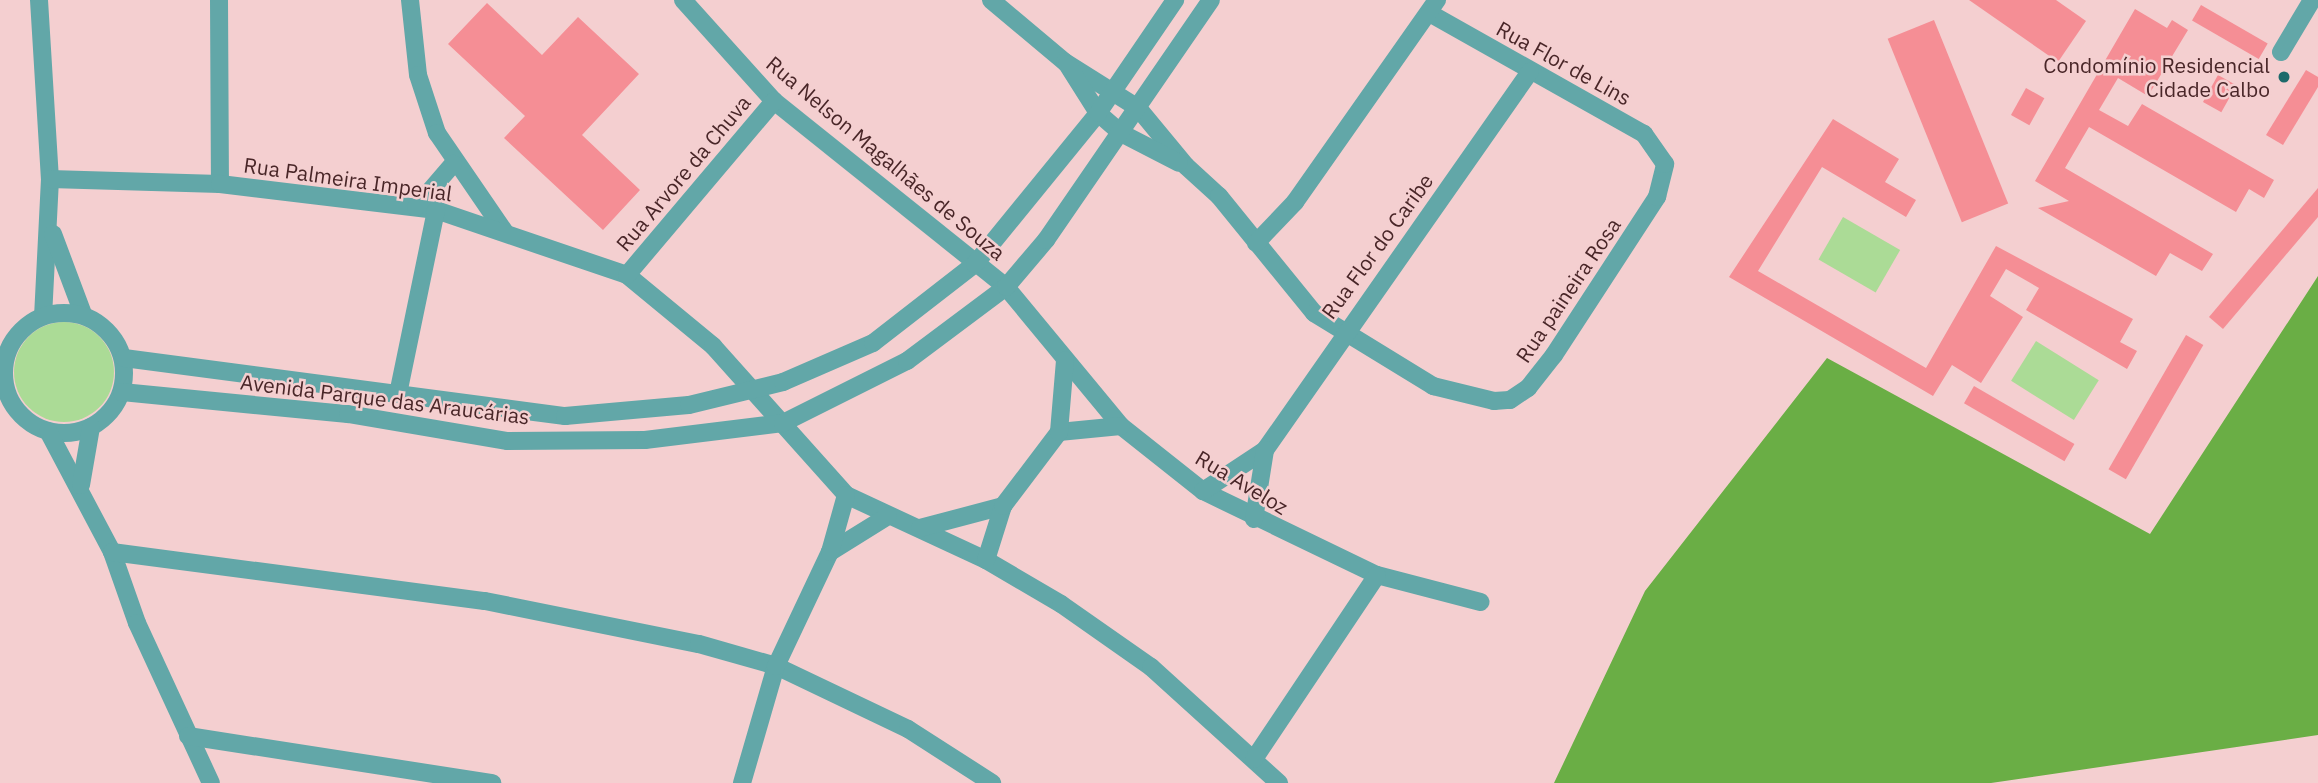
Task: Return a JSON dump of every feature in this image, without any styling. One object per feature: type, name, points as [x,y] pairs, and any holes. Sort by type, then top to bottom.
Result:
[{"type":"street","points":[[39,0],[50,179],[50,227],[43,316]]},
{"type":"street","points":[[219,0],[220,184]]},
{"type":"street","points":[[410,0],[426,106],[453,164],[504,231]]},
{"type":"street","name":"Rua Nelson Magalhães de Souza","points":[[683,0],[774,101],[1006,287]]},
{"type":"street","points":[[991,0],[1065,62],[1113,89],[1138,108],[1186,166]]},
{"type":"street","name":"Avenida Parque das Araucárias","points":[[124,358],[565,416],[678,407],[753,391],[873,343],[975,264],[1098,113],[1175,0]]},
{"type":"street","name":"Avenida Parque das Araucárias","points":[[122,392],[348,414],[508,441],[645,440],[783,423],[907,361],[1006,287],[1121,133],[1211,0]]},
{"type":"street","points":[[2281,52],[2312,0]]},
{"type":"street","points":[[1256,243],[1295,202],[1433,6]]},
{"type":"street","name":"Rua Flor de Lins","points":[[1433,6],[1530,72],[1644,134],[1665,164]]},
{"type":"street","points":[[1065,62],[1098,113],[1121,133],[1186,166]]},
{"type":"street","name":"Rua Flor do Caribe","points":[[1265,450],[1342,334],[1530,72]]},
{"type":"street","name":"Rua Arvore da Chuva","points":[[627,275],[774,101]]},
{"type":"street","points":[[416,207],[453,164]]},
{"type":"street","name":"Rua paineira Rosa","points":[[1186,166],[1219,196],[1314,313],[1342,334],[1433,386],[1494,401],[1510,400],[1528,388],[1554,355],[1657,197],[1665,164]]},
{"type":"street","name":"Rua Palmeira Imperial","points":[[50,179],[220,184],[416,207],[504,231],[627,275],[690,324],[846,495]]},
{"type":"street","points":[[398,394],[436,211]]},
{"type":"street","points":[[50,227],[83,314]]},
{"type":"street","name":"Rua Aveloz","points":[[1006,287],[1121,426],[1203,491],[1254,519],[1377,575],[1481,602]]},
{"type":"street","points":[[48,431],[91,427],[110,412],[122,392],[124,358],[101,323],[83,314],[43,316],[14,337],[3,374],[16,410],[48,431],[81,485],[112,552],[137,623],[211,783]]},
{"type":"street","points":[[986,560],[1003,506],[1059,432],[1065,360]]},
{"type":"street","points":[[1059,432],[1121,426]]},
{"type":"street","points":[[81,485],[91,427]]},
{"type":"street","points":[[1203,491],[1265,450]]},
{"type":"street","points":[[1254,519],[1265,450]]},
{"type":"street","points":[[742,783],[776,666],[830,552],[846,495],[986,560],[1151,667],[1279,783]]},
{"type":"street","points":[[919,528],[1003,506]]},
{"type":"street","points":[[830,552],[888,516]]},
{"type":"street","points":[[112,552],[485,601],[776,666],[908,729],[992,783]]},
{"type":"street","points":[[1254,759],[1377,575]]},
{"type":"street","points":[[188,736],[492,783]]},
{"type":"green space","points":[[1843,217],[1900,250],[1876,292],[1818,259]]},
{"type":"green space","points":[[2318,276],[2318,735],[1991,783],[1554,783],[1645,591],[1827,358],[2150,534]]},
{"type":"green space","points":[[64,322],[83,326],[99,337],[110,353],[114,372],[110,391],[99,407],[83,418],[64,422],[45,418],[29,407],[18,391],[14,372],[18,353],[29,337],[45,326]]},
{"type":"green space","points":[[2036,341],[2099,380],[2074,420],[2011,381]]},
{"type":"building","points":[[1969,0],[2056,0],[2086,21],[2058,62]]},
{"type":"building","points":[[487,3],[542,55],[578,17],[639,74],[582,135],[640,190],[603,230],[504,138],[525,116],[448,44]]},
{"type":"building","points":[[2201,5],[2268,44],[2259,59],[2192,21]]},
{"type":"building","points":[[2135,9],[2167,28],[2172,20],[2188,30],[2148,96],[2118,78],[2099,110],[2128,126],[2142,104],[2274,180],[2264,198],[2249,189],[2236,212],[2089,127],[2065,168],[2213,254],[2202,271],[2170,253],[2156,276],[2038,208],[2069,201],[2035,181]]},
{"type":"building","points":[[1934,20],[2008,204],[1962,222],[1888,39]]},
{"type":"building","points":[[2306,70],[2318,77],[2318,87],[2283,145],[2266,135]]},
{"type":"building","points":[[2218,75],[2236,85],[2221,112],[2203,102]]},
{"type":"building","points":[[2026,88],[2044,98],[2029,125],[2011,115]]},
{"type":"building","points":[[1833,119],[1899,159],[1885,182],[1916,200],[1906,217],[1822,167],[1758,271],[1926,368],[1996,246],[2133,319],[2120,342],[2137,351],[2127,369],[2026,310],[2039,288],[2006,269],[1990,296],[2023,317],[1981,383],[1952,365],[1933,396],[1729,277]]},
{"type":"building","points":[[2318,188],[2318,217],[2223,329],[2209,317]]},
{"type":"building","points":[[2186,335],[2203,345],[2126,479],[2108,469]]},
{"type":"building","points":[[1974,386],[2074,444],[2064,461],[1964,403]]},
{"type":"place","name":"Condomínio Residencial Cidade Calbo","points":[[2284,77]]}]
